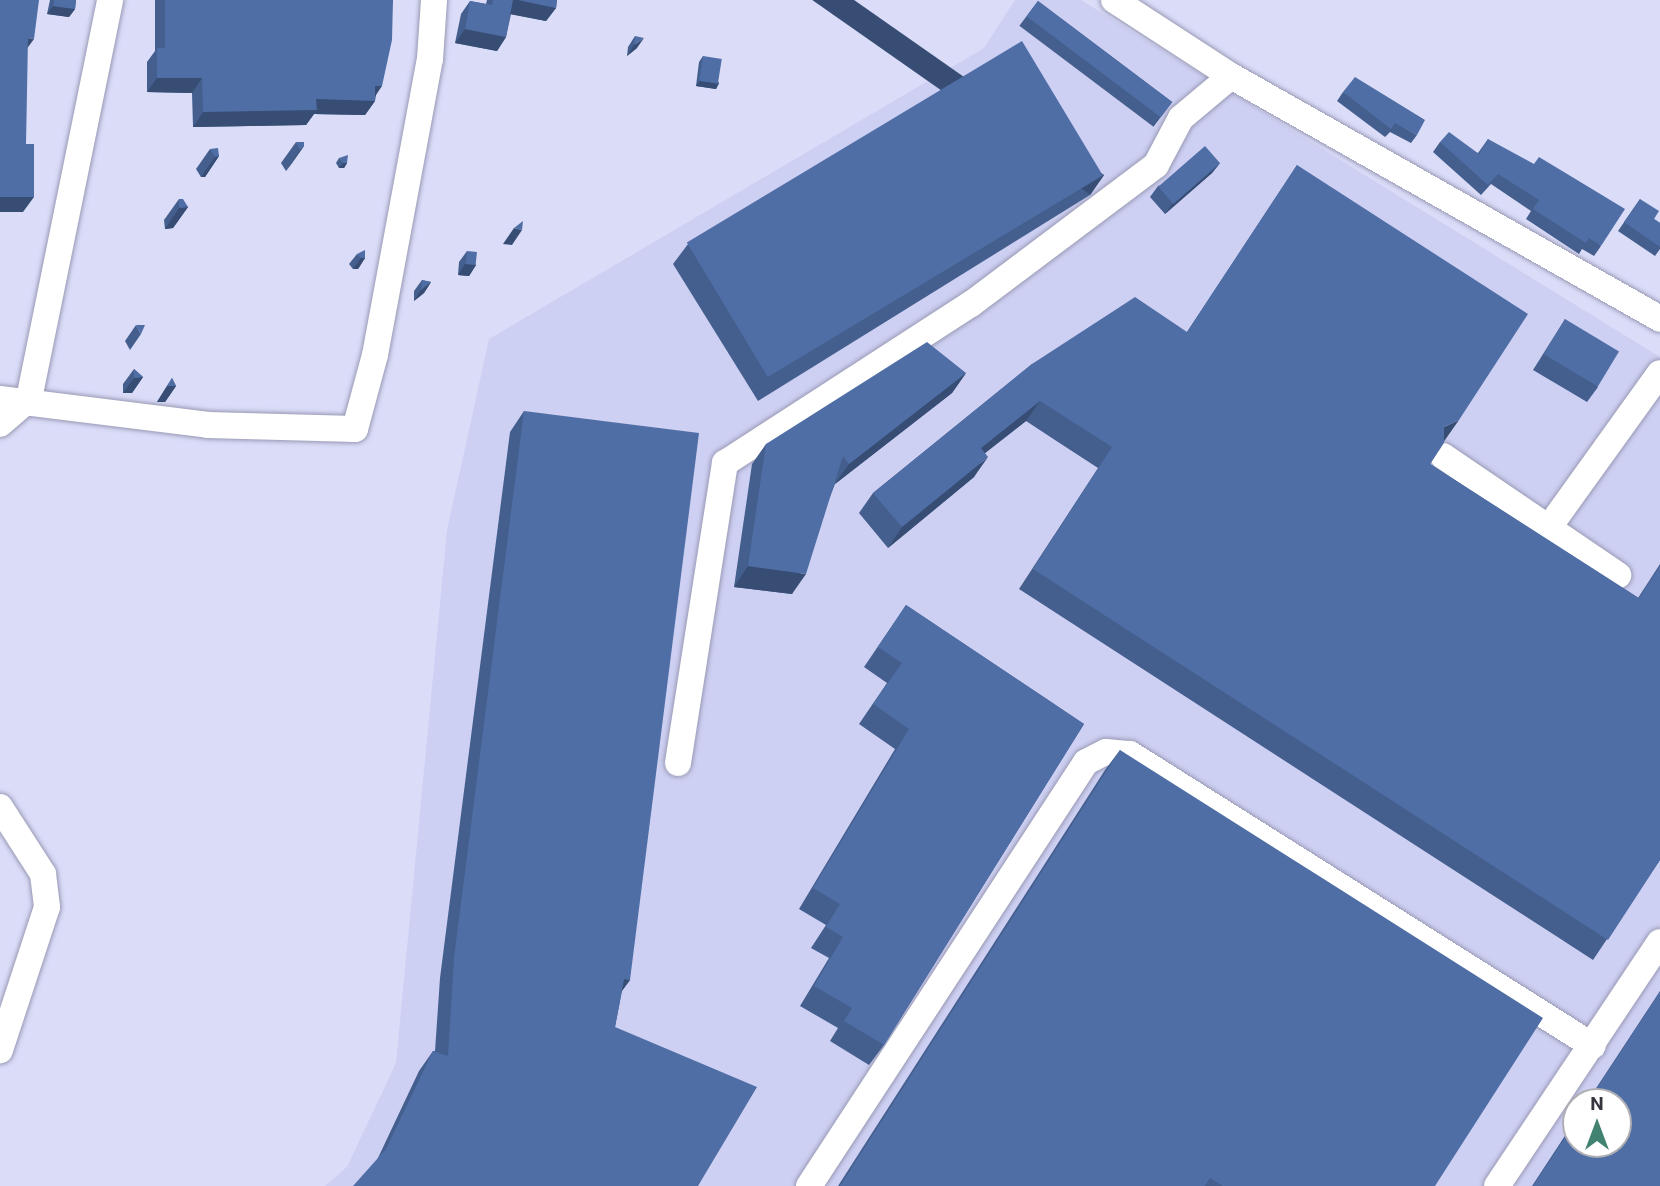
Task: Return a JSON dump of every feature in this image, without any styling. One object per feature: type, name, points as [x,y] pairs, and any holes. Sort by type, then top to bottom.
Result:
[{"type":"street","points":[[0,424],[29,399],[110,0]]},
{"type":"street","points":[[0,399],[29,399],[208,425],[355,429],[390,274],[434,0]]},
{"type":"street","points":[[1114,0],[1231,76],[1660,318]]},
{"type":"street","points":[[678,763],[725,463],[971,304],[1156,165],[1181,118],[1231,76]]},
{"type":"street","points":[[1547,530],[1660,373]]},
{"type":"street","points":[[1443,456],[1547,530],[1618,575]]},
{"type":"street","points":[[809,1186],[1086,762],[1106,752],[1130,754],[1593,1045]]},
{"type":"street","points":[[0,807],[43,874],[47,907],[0,1049]]},
{"type":"street","points":[[1497,1186],[1660,942]]},
{"type":"shaded area","points":[[1015,0],[1081,0],[1660,357],[1660,1186],[325,1186],[347,1167],[396,1063],[447,530],[489,339],[984,48]]},
{"type":"building","points":[[0,0],[39,0],[34,39],[28,38],[26,144],[34,144],[34,197],[0,197]]},
{"type":"building","points":[[54,0],[76,0],[75,9],[53,6]]},
{"type":"building","points":[[165,0],[393,0],[392,40],[382,86],[375,86],[375,101],[316,99],[317,110],[203,112],[202,78],[157,78],[157,48],[165,48]]},
{"type":"building","points":[[493,0],[513,0],[506,37],[465,29],[470,1],[492,5]]},
{"type":"building","points":[[518,0],[557,0],[556,8]]},
{"type":"building","points":[[1038,1],[1172,102],[1161,117],[1027,16]]},
{"type":"building","points":[[635,36],[644,38],[634,45]]},
{"type":"building","points":[[1022,41],[1103,176],[768,377],[687,242]]},
{"type":"building","points":[[703,56],[722,59],[718,84],[699,81]]},
{"type":"building","points":[[1355,77],[1425,120],[1417,135],[1395,123],[1391,129],[1343,92]]},
{"type":"building","points":[[1449,132],[1479,154],[1488,139],[1534,164],[1539,157],[1625,209],[1601,246],[1589,238],[1586,243],[1533,209],[1539,200],[1498,174],[1488,185],[1440,142]]},
{"type":"building","points":[[296,142],[304,142],[300,150]]},
{"type":"building","points":[[1205,146],[1220,163],[1173,204],[1158,187]]},
{"type":"building","points":[[218,148],[219,156],[215,157],[210,149]]},
{"type":"building","points":[[348,155],[347,163],[343,163],[339,158]]},
{"type":"building","points":[[1297,165],[1528,314],[1459,420],[1444,427],[1444,443],[1430,464],[1639,598],[1660,566],[1660,860],[1608,940],[1033,569],[1112,447],[1040,401],[981,448],[988,457],[902,527],[873,493],[1032,364],[1135,297],[1187,332]]},
{"type":"building","points":[[179,199],[183,199],[188,207],[179,208]]},
{"type":"building","points":[[1640,199],[1659,211],[1654,219],[1660,223],[1660,247],[1624,222]]},
{"type":"building","points":[[523,221],[522,230],[514,228]]},
{"type":"building","points":[[365,250],[365,258],[357,254]]},
{"type":"building","points":[[467,251],[477,252],[476,265],[466,264]]},
{"type":"building","points":[[422,280],[431,282],[421,290]]},
{"type":"building","points":[[1565,319],[1619,351],[1598,387],[1544,354]]},
{"type":"building","points":[[136,325],[145,325],[141,334]]},
{"type":"building","points":[[927,342],[966,373],[849,464],[843,456],[806,574],[748,566],[766,444]]},
{"type":"building","points":[[134,369],[143,377],[134,378]]},
{"type":"building","points":[[172,378],[176,386],[167,386]]},
{"type":"building","points":[[524,411],[699,433],[630,980],[624,979],[615,1027],[757,1087],[698,1186],[353,1186],[386,1149],[433,1051],[448,1056],[454,958]]},
{"type":"building","points":[[906,605],[1084,724],[884,1045],[844,1021],[852,1008],[814,986],[843,937],[826,927],[840,904],[813,888],[909,729],[873,704],[902,663],[878,647]]},
{"type":"building","points":[[1120,750],[1543,1018],[1435,1186],[1223,1186],[1210,1178],[1205,1186],[840,1186]]},
{"type":"building","points":[[1660,992],[1660,1186],[1533,1186],[1562,1142],[1562,1158],[1632,1158],[1632,1088],[1597,1088]]}]
